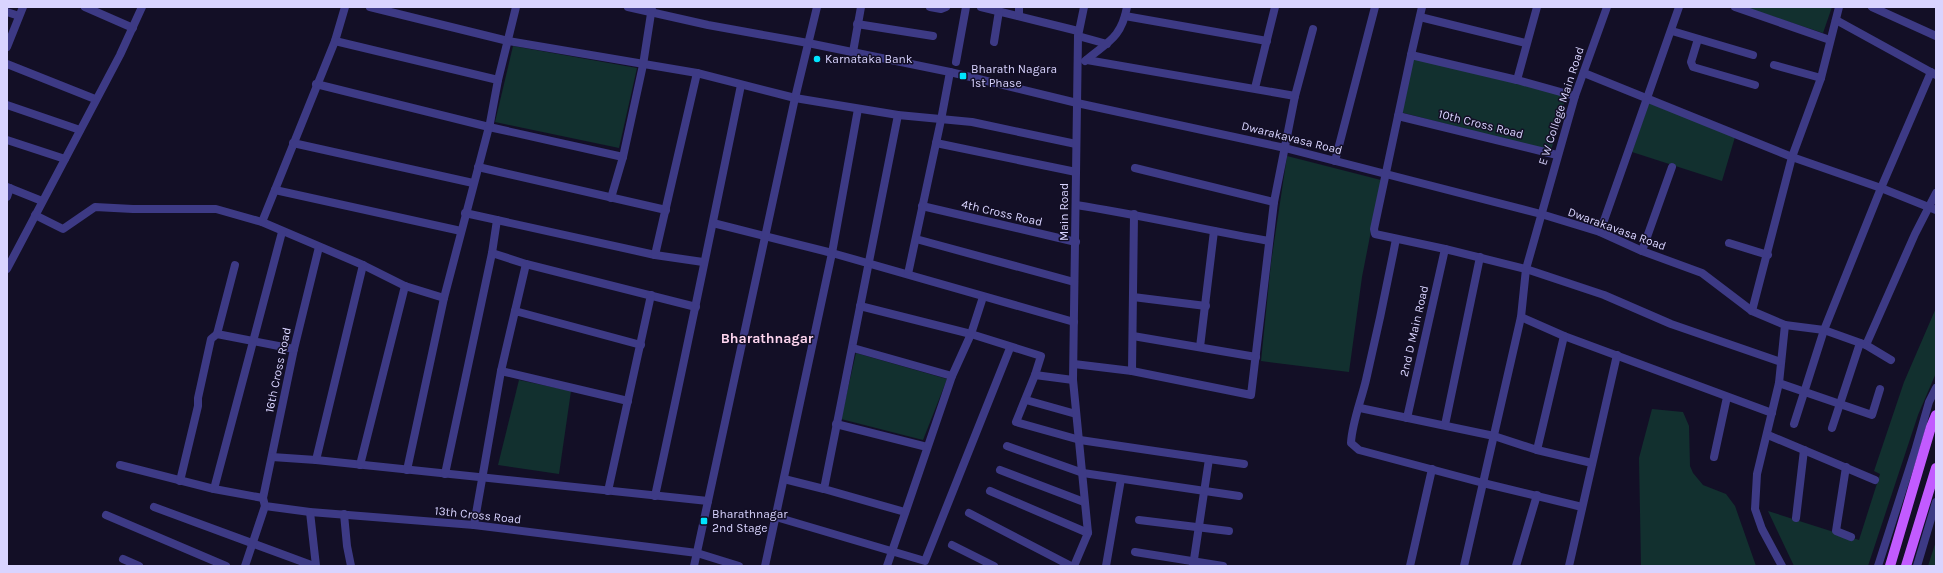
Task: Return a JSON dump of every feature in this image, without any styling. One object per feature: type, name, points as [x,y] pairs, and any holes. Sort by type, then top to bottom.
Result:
[{"type":"main road","points":[[1890,566],[1931,427],[1936,415]]},
{"type":"main road","points":[[1906,566],[1936,468]]},
{"type":"street","points":[[7,47],[23,7]]},
{"type":"street","points":[[85,7],[132,28]]},
{"type":"street","points":[[7,269],[120,55],[142,7]]},
{"type":"street","points":[[262,222],[346,7]]},
{"type":"street","points":[[370,7],[508,41],[697,74],[795,98],[898,115],[972,122],[1076,144]]},
{"type":"street","points":[[406,470],[444,298],[465,213],[489,127],[498,80],[516,7]]},
{"type":"street","name":"Dwarakavasa Road","points":[[628,7],[651,10],[708,25],[808,43],[950,72],[1077,103],[1284,148],[1541,214],[1600,232],[1642,251],[1702,273],[1752,310],[1785,325],[1824,330],[1863,344],[1891,360]]},
{"type":"street","points":[[694,566],[795,98],[817,7]]},
{"type":"street","points":[[853,52],[861,7]]},
{"type":"street","points":[[930,7],[941,9],[946,7]]},
{"type":"street","points":[[956,62],[966,7]]},
{"type":"street","points":[[981,7],[1078,33],[1107,44]]},
{"type":"street","points":[[1018,16],[1019,7]]},
{"type":"street","name":"Main Road","points":[[1084,7],[1078,33],[1073,380],[1088,533]]},
{"type":"street","points":[[1078,67],[1114,39],[1125,16],[1127,7]]},
{"type":"street","points":[[1255,88],[1275,7]]},
{"type":"street","points":[[1335,161],[1375,7]]},
{"type":"street","points":[[1422,7],[1374,229],[1375,234],[1480,257],[1526,269],[1604,295],[1671,324],[1781,362]]},
{"type":"street","points":[[1517,80],[1537,7]]},
{"type":"street","name":"E W College Main Road","points":[[1464,566],[1521,317],[1526,269],[1557,155],[1575,96],[1607,7]]},
{"type":"street","points":[[1600,232],[1680,7]]},
{"type":"street","points":[[1735,7],[1830,40]]},
{"type":"street","points":[[1752,310],[1768,255],[1792,157],[1821,78],[1839,7]]},
{"type":"street","points":[[1872,7],[1936,36]]},
{"type":"street","points":[[611,198],[623,157],[643,65],[651,10]]},
{"type":"street","points":[[994,42],[999,11]]},
{"type":"street","points":[[7,12],[19,16]]},
{"type":"street","points":[[1125,16],[1267,41]]},
{"type":"street","points":[[1420,17],[1526,43]]},
{"type":"street","points":[[1794,424],[1824,330],[1880,188],[1933,73],[1836,20]]},
{"type":"street","points":[[858,24],[933,36]]},
{"type":"street","points":[[1074,364],[1132,371],[1251,395],[1274,202],[1295,96],[1313,29]]},
{"type":"street","points":[[1672,31],[1753,55]]},
{"type":"street","points":[[1698,39],[1691,62],[1693,67],[1755,85]]},
{"type":"street","points":[[334,41],[498,80]]},
{"type":"street","points":[[1411,55],[1517,80],[1575,96]]},
{"type":"street","points":[[1087,60],[1295,96]]},
{"type":"street","points":[[7,64],[96,99]]},
{"type":"street","points":[[1774,65],[1821,78]]},
{"type":"street","points":[[908,274],[942,120],[950,72]]},
{"type":"street","points":[[1584,73],[1647,100],[1792,157],[1880,188],[1933,209]]},
{"type":"street","points":[[655,255],[697,74]]},
{"type":"street","points":[[316,84],[489,127],[623,157]]},
{"type":"street","points":[[655,496],[696,306],[741,85]]},
{"type":"street","points":[[7,105],[80,130]]},
{"type":"street","points":[[765,566],[832,253],[858,109]]},
{"type":"street","points":[[824,489],[898,115]]},
{"type":"street","name":"10th Cross Road","points":[[1398,116],[1557,155]]},
{"type":"street","points":[[7,140],[65,159]]},
{"type":"street","points":[[293,142],[473,183]]},
{"type":"street","points":[[936,143],[1076,172]]},
{"type":"street","points":[[478,167],[666,210]]},
{"type":"street","points":[[1642,251],[1672,167]]},
{"type":"street","points":[[1135,168],[1274,202]]},
{"type":"street","points":[[275,190],[461,231]]},
{"type":"street","points":[[8,191],[42,201]]},
{"type":"street","points":[[1832,428],[1839,404],[1863,344],[1915,234],[1933,209],[1936,193]]},
{"type":"street","points":[[1076,205],[1134,214],[1269,241]]},
{"type":"street","name":"4th Cross Road","points":[[922,206],[1076,242]]},
{"type":"street","points":[[35,215],[62,230],[95,207],[133,209],[216,209],[262,222],[282,232],[363,265],[405,286],[444,298]]},
{"type":"street","points":[[465,213],[655,255],[704,262]]},
{"type":"street","points":[[1132,371],[1134,214]]},
{"type":"street","points":[[445,474],[492,253],[497,220]]},
{"type":"street","points":[[713,223],[832,253],[1074,322]]},
{"type":"street","points":[[1200,347],[1214,231]]},
{"type":"street","points":[[214,489],[282,232]]},
{"type":"street","points":[[916,239],[1074,282]]},
{"type":"street","points":[[1396,239],[1360,408],[1351,443],[1359,450],[1483,483],[1582,507]]},
{"type":"street","points":[[1729,243],[1768,255]]},
{"type":"street","name":"16th Cross Road","points":[[245,566],[264,502],[294,349],[319,247]]},
{"type":"street","name":"2nd D Main Road","points":[[1407,418],[1445,249]]},
{"type":"street","points":[[492,253],[526,264],[696,306]]},
{"type":"street","points":[[1445,425],[1480,257]]},
{"type":"street","points":[[474,525],[501,371],[526,264]]},
{"type":"street","points":[[180,481],[198,406],[198,398],[211,339],[217,334],[235,265]]},
{"type":"street","points":[[316,460],[363,265]]},
{"type":"street","points":[[360,465],[405,286]]},
{"type":"street","points":[[608,491],[651,294]]},
{"type":"street","points":[[887,566],[904,512],[952,376],[971,334],[983,297]]},
{"type":"street","points":[[1133,297],[1206,306]]},
{"type":"street","points":[[860,306],[971,334],[1010,348],[1040,356],[1026,400],[1016,422],[1080,440],[1244,464]]},
{"type":"street","points":[[515,311],[641,345]]},
{"type":"street","points":[[1521,317],[1564,336],[1727,398],[1772,413]]},
{"type":"street","points":[[1782,566],[1762,529],[1755,509],[1758,474],[1779,383],[1785,325]]},
{"type":"street","points":[[217,334],[294,349]]},
{"type":"street","points":[[1133,336],[1256,357]]},
{"type":"street","points":[[1537,450],[1564,336]]},
{"type":"street","points":[[852,348],[952,376]]},
{"type":"street","points":[[776,517],[893,550],[925,561],[1010,348]]},
{"type":"street","points":[[1569,566],[1617,355]]},
{"type":"street","points":[[501,371],[628,400]]},
{"type":"street","points":[[1035,375],[1073,380]]},
{"type":"street","points":[[1779,383],[1872,415],[1880,389]]},
{"type":"street","points":[[1878,566],[1929,402],[1936,388]]},
{"type":"street","points":[[1714,457],[1727,398]]},
{"type":"street","points":[[1026,400],[1076,414]]},
{"type":"street","points":[[1360,408],[1494,436],[1537,450],[1592,462]]},
{"type":"street","points":[[836,424],[927,447]]},
{"type":"street","points":[[1768,435],[1875,480]]},
{"type":"street","points":[[1007,446],[1083,473],[1239,496]]},
{"type":"street","points":[[1796,518],[1804,450]]},
{"type":"street","points":[[272,457],[316,460],[708,501]]},
{"type":"street","points":[[1194,563],[1209,459]]},
{"type":"street","name":"13th Cross Road","points":[[120,465],[264,502],[310,512],[474,525],[696,553],[739,566]]},
{"type":"street","points":[[1846,468],[1836,531],[1851,537]]},
{"type":"street","points":[[1410,566],[1432,469]]},
{"type":"street","points":[[1000,470],[1084,502]]},
{"type":"street","points":[[784,478],[904,512]]},
{"type":"street","points":[[1106,566],[1121,479]]},
{"type":"street","points":[[969,513],[1072,566],[1088,533],[990,491]]},
{"type":"street","points":[[1516,566],[1536,495]]},
{"type":"street","points":[[1917,566],[1936,502]]},
{"type":"street","points":[[154,507],[315,566],[310,512]]},
{"type":"street","points":[[344,514],[346,546],[351,566]]},
{"type":"street","points":[[106,515],[226,566]]},
{"type":"street","points":[[1139,520],[1229,531]]},
{"type":"street","points":[[952,545],[994,566]]},
{"type":"street","points":[[1135,552],[1194,563],[1223,566]]},
{"type":"street","points":[[123,559],[139,566]]},
{"type":"green space","points":[[1744,7],[1832,7],[1823,33]]},
{"type":"green space","points":[[513,46],[637,68],[619,148],[495,122]]},
{"type":"green space","points":[[1415,53],[1567,92],[1551,151],[1400,112]]},
{"type":"green space","points":[[1649,103],[1735,137],[1722,181],[1632,152]]},
{"type":"green space","points":[[1287,156],[1381,180],[1362,277],[1349,372],[1261,361],[1271,263]]},
{"type":"green space","points":[[1936,308],[1936,373],[1918,415],[1868,566],[1794,566],[1768,511],[1859,540],[1880,474],[1874,471],[1904,382]]},
{"type":"green space","points":[[856,353],[947,379],[923,440],[841,419]]},
{"type":"green space","points":[[519,380],[571,391],[559,474],[498,465]]},
{"type":"green space","points":[[1652,409],[1683,412],[1689,426],[1690,466],[1693,473],[1703,485],[1726,494],[1735,506],[1756,566],[1641,566],[1639,458]]},
{"type":"green space","points":[[1936,541],[1936,566],[1928,566]]},
{"type":"place","name":"Karnataka Bank","points":[[817,59]]},
{"type":"place","name":"Bharath Nagara 1st Phase","points":[[963,76]]},
{"type":"place","name":"Bharathnagar 2nd Stage","points":[[704,521]]},
{"type":"district","name":"Bharathnagar","points":[[767,338]]}]
